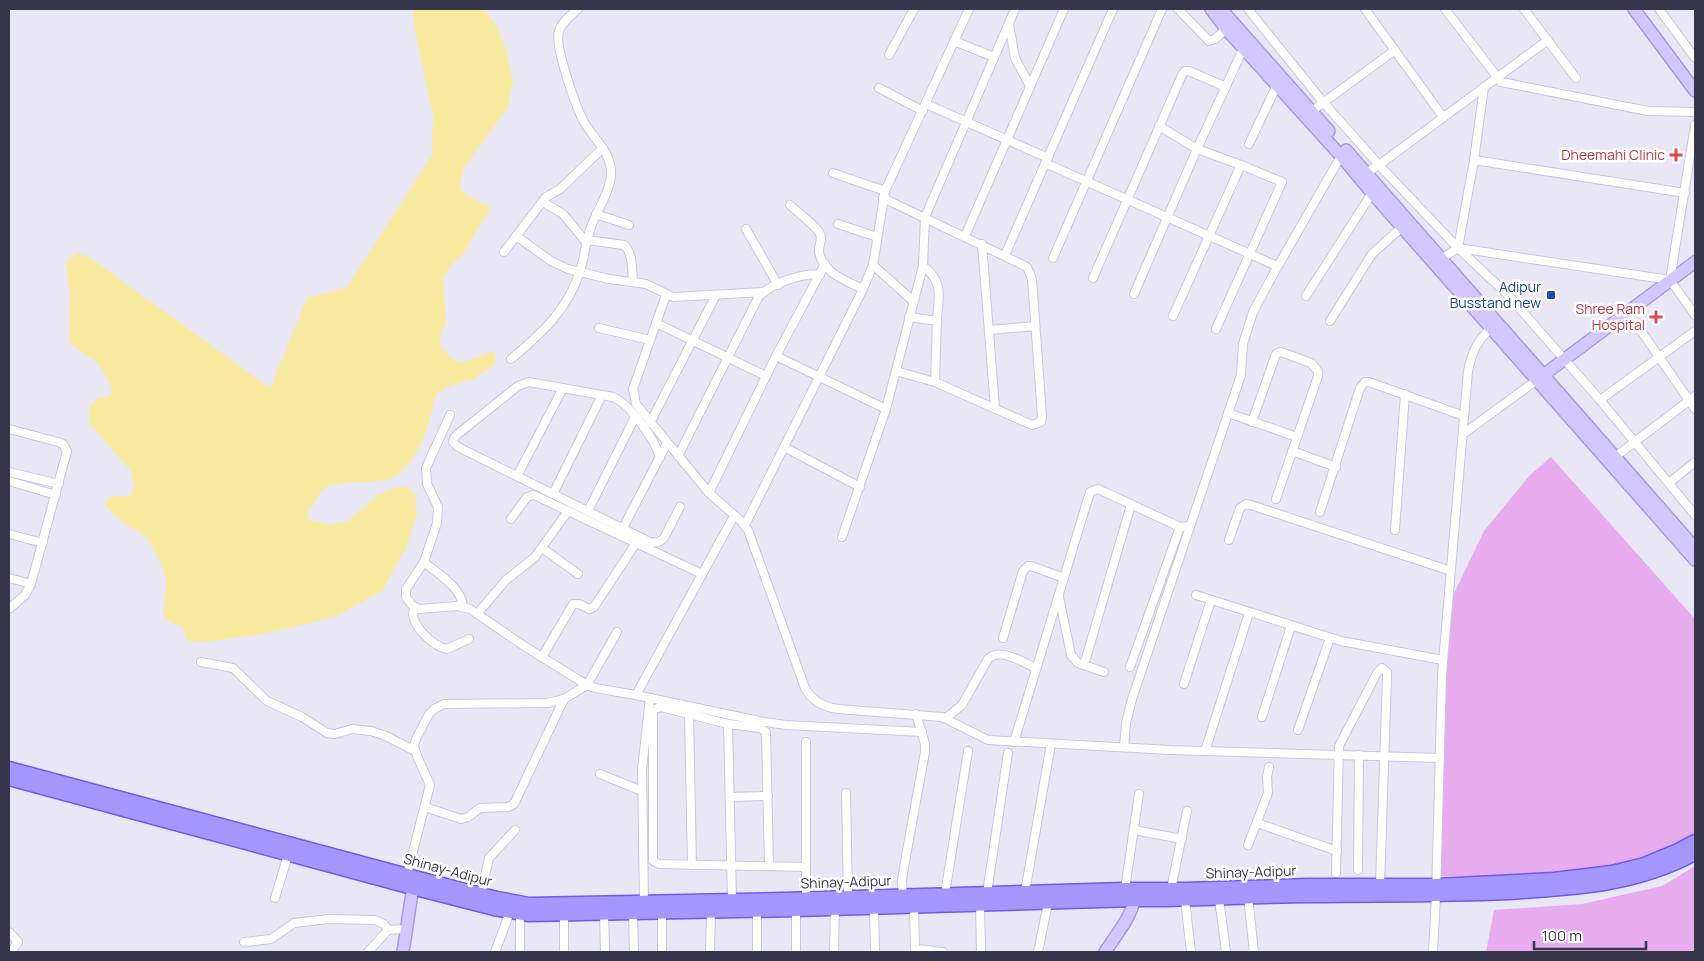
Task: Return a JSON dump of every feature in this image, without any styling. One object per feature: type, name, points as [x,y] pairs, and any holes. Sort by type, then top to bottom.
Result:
[{"type":"main road","points":[[1212,9],[1226,29],[1341,156],[1491,328],[1615,457],[1690,542],[1695,560]]},
{"type":"main road","points":[[1221,9],[1441,259],[1540,378],[1690,542]]},
{"type":"main road","points":[[1634,9],[1695,91]]},
{"type":"main road","points":[[1540,378],[1695,262]]},
{"type":"main road","name":"Shinay-Adipur","points":[[12,774],[411,880],[515,913],[633,913],[874,907],[944,894],[984,899],[1048,903],[1172,889],[1308,884],[1380,885],[1436,891],[1612,872],[1644,864],[1695,841]]},
{"type":"main road","name":"Shinay-Adipur","points":[[227,832],[288,855],[529,904],[848,896],[907,902],[984,899],[1025,892],[1132,893],[1185,900],[1436,891],[1555,890],[1614,883],[1647,875],[1695,854]]},
{"type":"main road","points":[[403,952],[411,880]]},
{"type":"main road","points":[[1105,952],[1132,909],[1132,893]]},
{"type":"street","points":[[511,359],[548,326],[569,298],[580,272],[586,241],[611,179],[609,160],[603,148],[587,127],[579,111],[559,51],[559,32],[564,23],[578,9]]},
{"type":"street","points":[[889,55],[914,9]]},
{"type":"street","points":[[745,525],[863,289],[873,265],[884,195],[969,9]]},
{"type":"street","points":[[842,537],[886,410],[923,266],[925,217],[1015,9]]},
{"type":"street","points":[[965,236],[1064,9]]},
{"type":"street","points":[[1005,255],[1113,9]]},
{"type":"street","points":[[1053,258],[1162,9]]},
{"type":"street","points":[[1178,9],[1209,41],[1215,39],[1226,29]]},
{"type":"street","points":[[1248,9],[1324,102],[1379,165],[1458,248],[1506,294],[1600,400],[1695,515]]},
{"type":"street","points":[[1365,9],[1443,117]]},
{"type":"street","points":[[1445,9],[1493,82],[1648,111],[1695,112]]},
{"type":"street","points":[[1524,9],[1576,78]]},
{"type":"street","points":[[1659,9],[1695,58]]},
{"type":"street","points":[[1009,24],[1015,58],[1030,86]]},
{"type":"street","points":[[1366,173],[1548,40]]},
{"type":"street","points":[[954,41],[994,57]]},
{"type":"street","points":[[1134,294],[1244,47]]},
{"type":"street","points":[[1312,111],[1395,50]]},
{"type":"street","points":[[1093,278],[1183,72],[1189,71],[1226,87]]},
{"type":"street","points":[[1458,248],[1474,160],[1493,82]]},
{"type":"street","points":[[1249,144],[1277,84]]},
{"type":"street","points":[[879,88],[1007,140],[1086,182],[1277,266]]},
{"type":"street","points":[[1695,125],[1670,280],[1695,316]]},
{"type":"street","points":[[1160,126],[1197,149],[1282,182],[1216,329]]},
{"type":"street","points":[[504,252],[546,197],[560,188],[603,148]]},
{"type":"street","points":[[1124,747],[1126,723],[1132,699],[1241,375],[1243,344],[1253,312],[1277,266],[1341,156]]},
{"type":"street","points":[[1474,160],[1685,193]]},
{"type":"street","points":[[1173,316],[1242,165]]},
{"type":"street","points":[[833,173],[884,195],[1005,255],[1027,267],[1030,271],[1041,422],[1032,425],[935,382],[896,371]]},
{"type":"street","points":[[1306,296],[1372,193]]},
{"type":"street","points":[[543,202],[563,214],[586,241],[624,245],[627,247],[630,252],[633,282]]},
{"type":"street","points":[[790,205],[819,233],[821,240],[820,254],[825,264],[838,277],[863,289]]},
{"type":"street","points":[[596,214],[629,225]]},
{"type":"street","points":[[838,224],[877,238]]},
{"type":"street","points":[[1330,321],[1372,254],[1402,228]]},
{"type":"street","points":[[746,229],[778,285]]},
{"type":"street","points":[[516,236],[552,261],[568,269],[609,279],[653,286],[666,295],[680,298],[764,292],[805,274],[820,274]]},
{"type":"street","points":[[982,244],[995,408]]},
{"type":"street","points":[[1441,259],[1458,248],[1670,280]]},
{"type":"street","points":[[709,493],[776,356],[825,264]]},
{"type":"street","points":[[873,265],[913,302]]},
{"type":"street","points":[[923,266],[932,274],[938,284],[935,382]]},
{"type":"street","points":[[678,456],[756,302],[764,292]]},
{"type":"street","points":[[666,295],[633,389],[636,404],[709,493],[745,525],[751,536],[805,688],[817,703],[828,708],[946,718],[988,740],[1205,751],[1440,758]]},
{"type":"street","points":[[650,423],[716,295]]},
{"type":"street","points":[[1628,312],[1659,357],[1692,398],[1695,409]]},
{"type":"street","points":[[910,317],[937,321]]},
{"type":"street","points":[[656,323],[766,376]]},
{"type":"street","points":[[988,330],[1035,326]]},
{"type":"street","points":[[599,328],[650,340]]},
{"type":"street","points":[[1432,951],[1436,891],[1443,660],[1462,434],[1470,358],[1474,347],[1491,328]]},
{"type":"street","points":[[1600,400],[1695,331]]},
{"type":"street","points":[[1252,422],[1274,357],[1278,352],[1311,363],[1318,371],[1318,376],[1276,499]]},
{"type":"street","points":[[776,356],[886,410]]},
{"type":"street","points":[[1462,434],[1540,378]]},
{"type":"street","points":[[660,458],[656,448],[626,404],[602,395],[529,382],[518,386],[454,438],[453,442],[458,447],[650,542],[660,542],[680,507]]},
{"type":"street","points":[[1320,512],[1362,385],[1369,382],[1464,416]]},
{"type":"street","points":[[517,476],[563,388]]},
{"type":"street","points":[[1395,530],[1404,394]]},
{"type":"street","points":[[553,494],[602,395]]},
{"type":"street","points":[[1615,457],[1692,398]]},
{"type":"street","points":[[1228,413],[1297,437]]},
{"type":"street","points":[[450,415],[426,468],[427,484],[438,512],[437,523],[424,562],[405,592],[406,597],[415,608],[463,606],[542,657],[595,688],[786,725],[813,728],[922,732]]},
{"type":"street","points":[[588,511],[635,417]]},
{"type":"street","points":[[9,429],[58,442],[65,447],[67,456],[31,584],[26,595],[9,609]]},
{"type":"street","points":[[623,528],[667,443]]},
{"type":"street","points":[[784,447],[860,487]]},
{"type":"street","points":[[1292,451],[1336,467]]},
{"type":"street","points":[[1669,483],[1695,462]]},
{"type":"street","points":[[9,472],[59,484]]},
{"type":"street","points":[[9,482],[56,495]]},
{"type":"street","points":[[1014,742],[1090,492],[1098,489],[1180,527],[1190,526]]},
{"type":"street","points":[[511,519],[527,497],[533,495],[702,574]]},
{"type":"street","points":[[1084,665],[1132,504]]},
{"type":"street","points":[[1229,540],[1240,508],[1246,504],[1451,571]]},
{"type":"street","points":[[478,614],[506,580],[542,548],[568,511]]},
{"type":"street","points":[[636,695],[734,516]]},
{"type":"street","points":[[1130,667],[1180,527]]},
{"type":"street","points":[[9,534],[42,543]]},
{"type":"street","points":[[542,657],[573,604],[579,604],[589,609],[594,607],[636,543]]},
{"type":"street","points":[[542,548],[578,574]]},
{"type":"street","points":[[424,562],[457,591],[462,599],[463,606]]},
{"type":"street","points":[[1003,638],[1025,568],[1031,566],[1064,578]]},
{"type":"street","points":[[9,578],[31,584]]},
{"type":"street","points":[[1058,594],[1071,655],[1078,664],[1104,672]]},
{"type":"street","points":[[1196,595],[1330,638],[1362,646],[1443,660]]},
{"type":"street","points":[[1184,684],[1211,600]]},
{"type":"street","points":[[415,608],[412,612],[413,618],[433,644],[447,649],[469,639]]},
{"type":"street","points":[[1205,751],[1249,613]]},
{"type":"street","points":[[1262,717],[1291,626]]},
{"type":"street","points":[[411,880],[430,785],[415,751],[416,739],[429,714],[440,705],[548,703],[564,699],[588,685],[617,632]]},
{"type":"street","points":[[1298,730],[1330,638]]},
{"type":"street","points":[[946,718],[962,705],[992,655],[1001,654],[1036,668]]},
{"type":"street","points":[[201,662],[233,668],[267,701],[302,717],[327,732],[336,734],[352,729],[371,731],[386,736],[415,751]]},
{"type":"street","points":[[1336,873],[1338,754],[1341,739],[1377,673],[1382,668],[1387,672],[1387,676],[1380,885]]},
{"type":"street","points":[[644,901],[642,769],[650,698]]},
{"type":"street","points":[[425,807],[462,819],[480,808],[508,807],[514,804],[564,699]]},
{"type":"street","points":[[769,866],[766,732],[760,728],[728,724],[658,707],[653,712],[652,861],[659,864],[806,867]]},
{"type":"street","points":[[689,714],[692,865]]},
{"type":"street","points":[[916,714],[925,744],[925,752],[904,867],[907,902],[915,951],[943,952]]},
{"type":"street","points":[[728,724],[732,900]]},
{"type":"street","points":[[806,742],[806,898]]},
{"type":"street","points":[[1025,892],[1051,744]]},
{"type":"street","points":[[944,894],[968,751]]},
{"type":"street","points":[[981,952],[984,899],[1008,753]]},
{"type":"street","points":[[1358,870],[1359,755]]},
{"type":"street","points":[[1248,845],[1268,793],[1266,777],[1269,767]]},
{"type":"street","points":[[600,774],[642,791]]},
{"type":"street","points":[[846,793],[848,896]]},
{"type":"street","points":[[1132,893],[1134,830],[1139,794]]},
{"type":"street","points":[[730,797],[768,796]]},
{"type":"street","points":[[1172,889],[1187,811]]},
{"type":"street","points":[[1256,823],[1337,851]]},
{"type":"street","points":[[481,894],[489,858],[515,830]]},
{"type":"street","points":[[1134,830],[1182,839]]},
{"type":"street","points":[[275,898],[288,855]]},
{"type":"street","points":[[1248,898],[1254,952]]},
{"type":"street","points":[[1219,899],[1226,952]]},
{"type":"street","points":[[1185,900],[1192,952]]},
{"type":"street","points":[[1038,952],[1048,903]]},
{"type":"street","points":[[874,907],[874,952]]},
{"type":"street","points":[[834,908],[834,952]]},
{"type":"street","points":[[757,910],[757,952]]},
{"type":"street","points":[[796,910],[796,952]]},
{"type":"street","points":[[710,952],[711,911]]},
{"type":"street","points":[[662,912],[662,952]]},
{"type":"street","points":[[494,952],[515,913]]},
{"type":"street","points":[[515,913],[520,952]]},
{"type":"street","points":[[604,913],[605,952]]},
{"type":"street","points":[[633,913],[634,952]]},
{"type":"street","points":[[564,914],[564,952]]},
{"type":"street","points":[[244,942],[271,939],[294,923],[328,919],[375,920],[384,924],[388,930]]},
{"type":"street","points":[[368,952],[388,930],[406,928]]},
{"type":"street","points":[[9,932],[18,942],[11,952]]},
{"type":"shaded area","points":[[413,9],[484,9],[496,25],[506,50],[513,81],[508,107],[464,168],[459,188],[471,198],[491,207],[463,254],[451,265],[443,280],[446,323],[441,331],[440,345],[450,357],[460,363],[488,352],[495,353],[495,364],[474,379],[452,385],[436,394],[422,442],[412,460],[398,475],[379,481],[328,486],[322,490],[309,509],[308,515],[310,520],[329,524],[347,522],[379,494],[396,487],[408,487],[415,494],[417,514],[406,548],[382,591],[336,616],[314,622],[263,634],[204,642],[188,641],[182,627],[170,622],[163,614],[166,580],[152,546],[141,533],[114,516],[105,504],[108,498],[130,496],[134,485],[131,471],[89,423],[89,408],[96,398],[105,397],[113,393],[109,381],[97,362],[69,343],[70,297],[66,262],[77,253],[89,257],[270,388],[307,298],[347,287],[432,155],[433,115],[415,32]]},
{"type":"shaded area","points":[[1551,457],[1695,619],[1695,835],[1657,852],[1596,870],[1526,879],[1432,876],[1445,612],[1484,531],[1530,475]]},
{"type":"shaded area","points":[[1695,866],[1695,952],[1486,952],[1494,910],[1582,904],[1662,886]]},
{"type":"place","name":"Dheemahi Clinic","points":[[1676,155]]},
{"type":"place","name":"Adipur Busstand new","points":[[1551,295]]},
{"type":"place","name":"Shree Ram Hospital","points":[[1656,317]]}]
